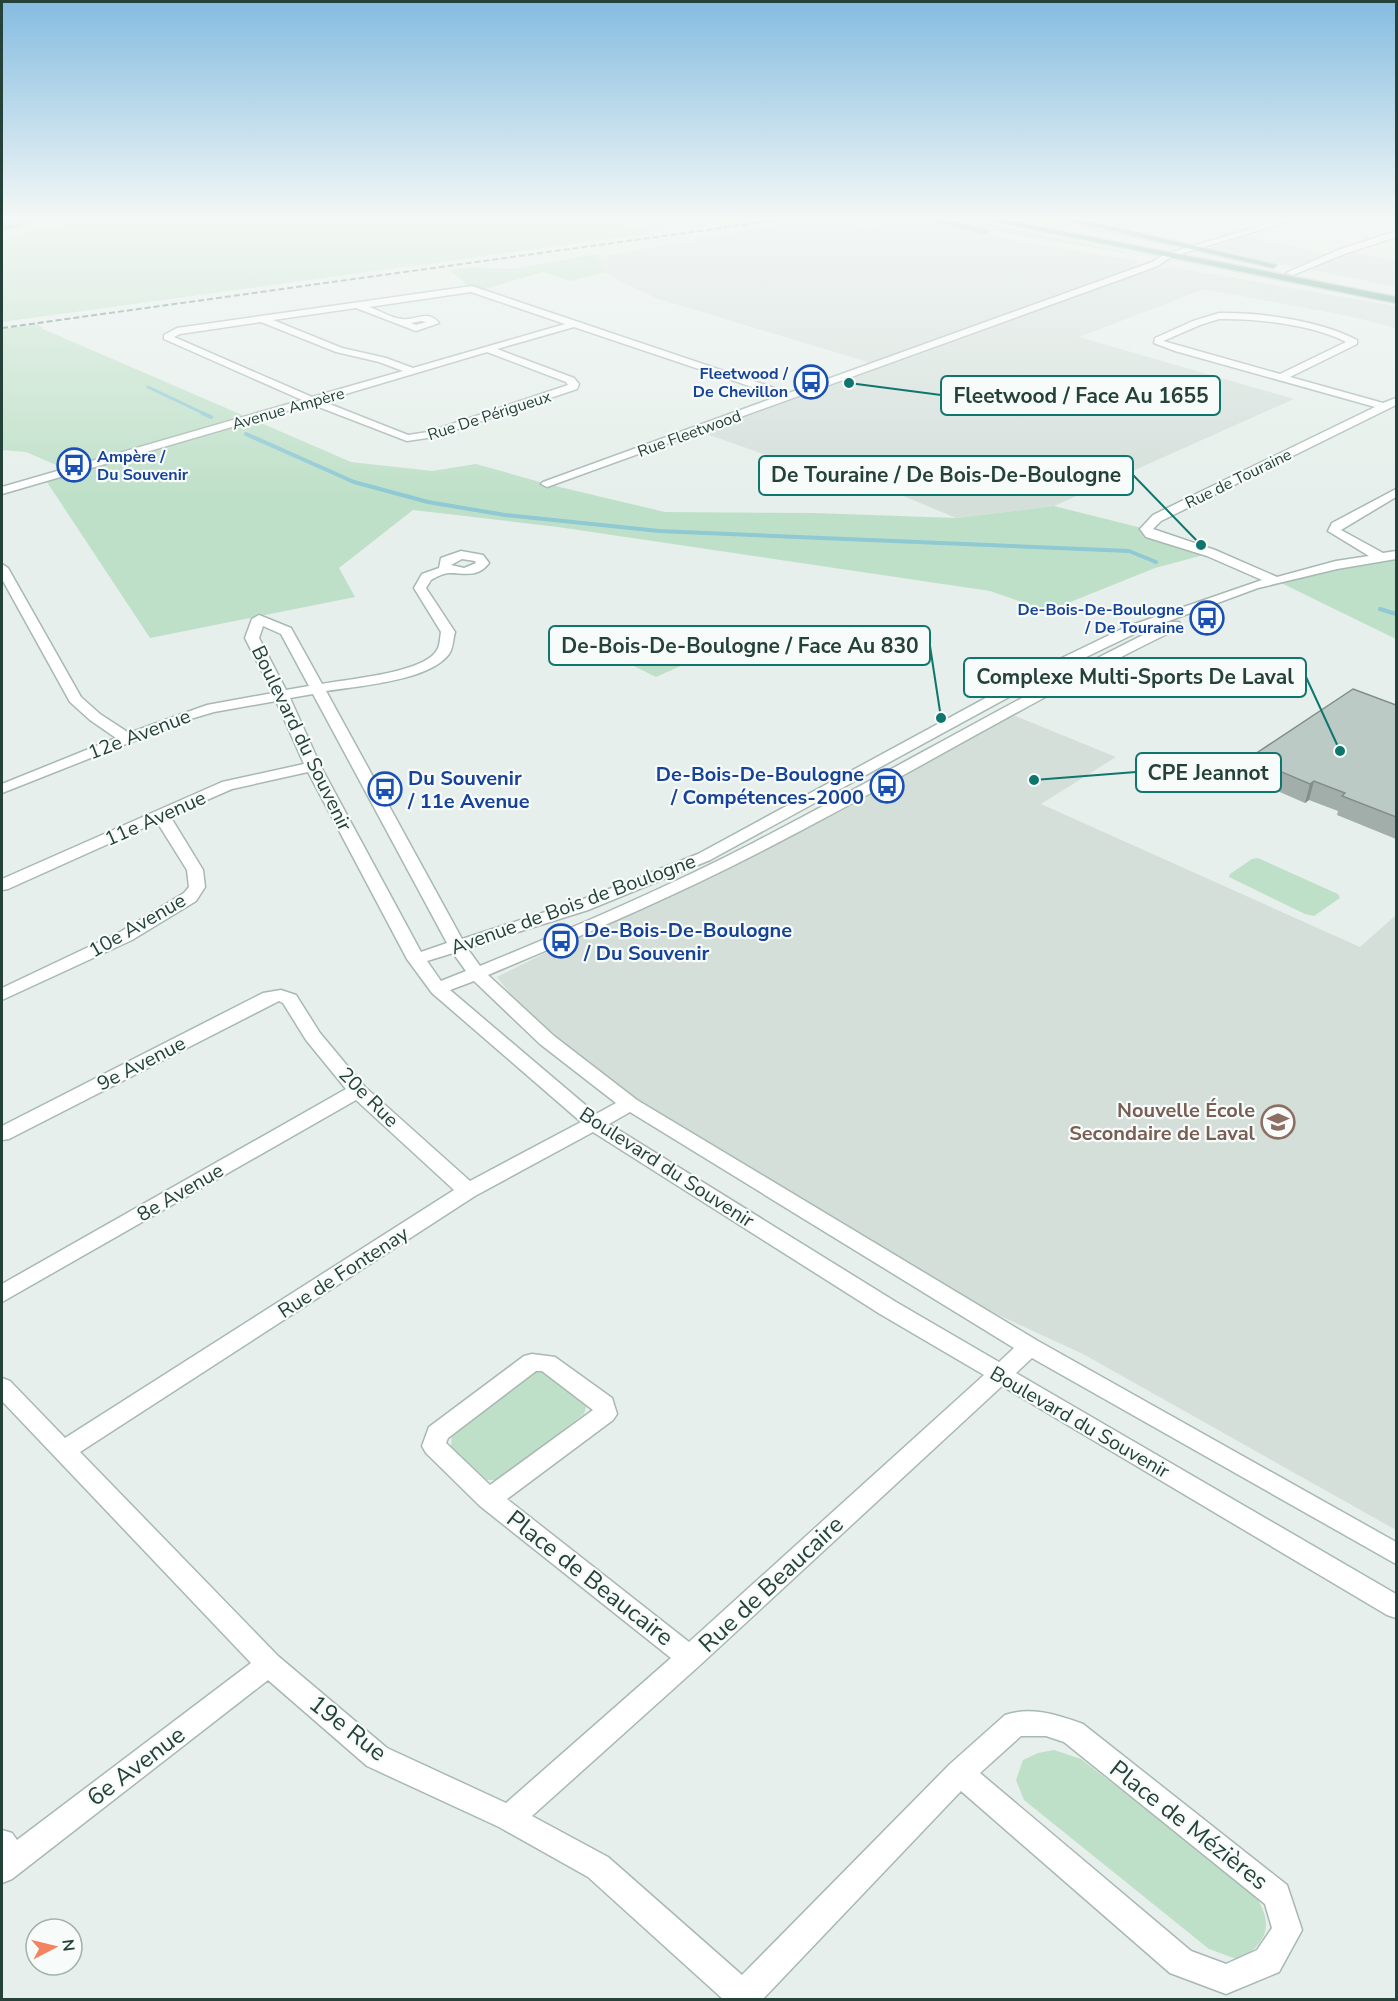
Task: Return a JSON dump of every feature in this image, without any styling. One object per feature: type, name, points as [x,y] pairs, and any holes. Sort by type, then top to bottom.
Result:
[{"type":"street","points":[[314,401],[265,382],[167,337],[177,331],[327,309]]},
{"type":"street","points":[[368,309],[405,324]]},
{"type":"street","points":[[531,309],[788,396]]},
{"type":"street","name":"Rue Fleetwood","points":[[547,484],[1028,309]]},
{"type":"street","points":[[1281,378],[1354,342],[1350,338],[1323,331],[1240,316],[1217,316],[1158,340],[1159,343],[1178,349],[1281,378],[1391,404]]},
{"type":"street","points":[[262,319],[339,350],[382,360],[413,371]]},
{"type":"street","name":"Avenue Ampère","points":[[2,491],[574,324]]},
{"type":"street","name":"Rue De Périgueux","points":[[314,401],[400,437],[415,438],[569,389],[574,384],[570,380],[487,349]]},
{"type":"street","name":"Rue de Touraine","points":[[1277,581],[1211,553],[1150,534],[1146,529],[1157,518],[1391,404]]},
{"type":"street","points":[[1380,557],[1334,531],[1336,526],[1396,492]]},
{"type":"street","name":"Avenue de Bois de Boulogne","points":[[416,959],[582,906],[704,858],[1046,671],[1167,615],[1255,585],[1336,565],[1396,555]]},
{"type":"street","points":[[2,568],[75,699],[95,717],[126,738]]},
{"type":"street","name":"12e Avenue","points":[[2,789],[126,738],[212,708],[404,673],[429,665],[444,652],[448,632],[420,588],[426,578],[447,569]]},
{"type":"street","name":"Avenue de Bois de Boulogne","points":[[438,989],[719,867],[1114,653],[1175,624],[1270,590],[1277,581]]},
{"type":"street","points":[[2,599],[16,594]]},
{"type":"street","name":"Boulevard du Souvenir","points":[[1396,1554],[1030,1347],[630,1104],[547,1040],[476,973],[458,946],[286,632],[259,619],[252,638],[281,694],[313,767],[416,959],[438,989],[595,1124],[999,1374],[1396,1607]]},
{"type":"street","name":"11e Avenue","points":[[2,885],[227,786],[313,767]]},
{"type":"street","name":"10e Avenue","points":[[2,995],[126,936],[190,897],[197,887],[195,870],[160,815]]},
{"type":"street","name":"20e Rue","points":[[281,995],[290,999],[313,1036],[358,1091],[468,1191]]},
{"type":"street","name":"9e Avenue","points":[[2,1134],[269,997],[281,995]]},
{"type":"street","name":"8e Avenue","points":[[2,1294],[358,1091]]},
{"type":"street","name":"Rue de Fontenay","points":[[63,1451],[468,1191],[630,1104]]},
{"type":"street","name":"Rue de Beaucaire","points":[[509,1818],[690,1658],[1030,1347]]},
{"type":"street","name":"Place de Beaucaire","points":[[489,1499],[605,1414],[604,1404],[547,1364],[532,1362],[437,1433],[434,1446],[489,1499],[690,1658]]},
{"type":"street","name":"19e Rue","points":[[2,1387],[269,1664],[376,1757],[509,1818],[598,1867],[745,1998]]},
{"type":"street","name":"6e Avenue","points":[[6,1857],[269,1664]]},
{"type":"street","name":"Place de Mézières","points":[[745,1998],[960,1773],[1015,1724],[1046,1724],[1073,1733],[1277,1895],[1287,1930],[1268,1961],[1226,1979],[1181,1962],[960,1773]]},
{"type":"shaded area","points":[[694,309],[1151,309],[1079,337],[1294,399],[1054,506],[956,518],[808,456],[786,462],[695,430],[874,364]]},
{"type":"shaded area","points":[[1313,309],[1396,309],[1396,328]]},
{"type":"shaded area","points":[[1003,711],[1116,757],[1041,804],[1360,947],[1396,915],[1396,1530],[1083,1354],[959,1297],[630,1104],[547,1040],[497,977],[759,847]]},
{"type":"green space","points":[[2,309],[94,309],[2,322]]},
{"type":"green space","points":[[38,324],[43,329],[351,462],[432,471],[476,464],[547,484],[665,512],[815,513],[956,518],[1054,506],[1146,529],[1211,553],[1155,568],[1048,611],[990,591],[558,527],[413,510],[339,568],[355,597],[150,638],[45,479],[70,471],[26,452],[2,450],[2,329]]},
{"type":"green space","points":[[1396,555],[1396,639],[1277,581],[1380,557]]},
{"type":"green space","points":[[679,637],[712,652],[656,677],[624,661]]},
{"type":"green space","points":[[1258,858],[1338,894],[1340,898],[1314,916],[1305,914],[1229,877],[1252,859]]},
{"type":"green space","points":[[544,1370],[587,1404],[584,1414],[499,1480],[487,1480],[451,1447],[452,1434],[532,1373]]},
{"type":"green space","points":[[1054,1750],[1081,1759],[1253,1891],[1264,1912],[1266,1922],[1266,1930],[1258,1945],[1239,1960],[1209,1949],[1024,1800],[1016,1780],[1023,1760],[1038,1753]]},
{"type":"building","points":[[1353,689],[1396,705],[1396,817],[1342,796],[1345,793],[1314,781],[1310,784],[1249,758]]},
{"type":"waterway","points":[[148,387],[205,414]]},
{"type":"waterway","points":[[202,413],[211,417]]},
{"type":"waterway","points":[[246,434],[354,482],[428,502],[505,515],[659,531],[1129,551],[1156,562]]},
{"type":"waterway","points":[[1380,609],[1396,614]]},
{"type":"railway","points":[[2,328],[136,309]]},
{"type":"place","name":"Fleetwood / De Chevillon","points":[[811,382]]},
{"type":"place","name":"Fleetwood / Face Au 1655","points":[[849,383]]},
{"type":"place","name":"Ampère / Du Souvenir","points":[[74,465]]},
{"type":"place","name":"De Touraine / De Bois-De-Boulogne","points":[[1201,545]]},
{"type":"place","name":"De-Bois-De-Boulogne / De Touraine","points":[[1207,618]]},
{"type":"place","name":"De-Bois-De-Boulogne / Face Au 830","points":[[941,718]]},
{"type":"place","name":"Complexe Multi-Sports De Laval","points":[[1340,751]]},
{"type":"place","name":"CPE Jeannot","points":[[1034,780]]},
{"type":"place","name":"De-Bois-De-Boulogne / Compétences-2000","points":[[887,786]]},
{"type":"place","name":"Du Souvenir / 11e Avenue","points":[[385,789]]},
{"type":"place","name":"De-Bois-De-Boulogne / Du Souvenir","points":[[561,941]]},
{"type":"place","name":"Nouvelle École Secondaire de Laval","points":[[1278,1122]]}]
